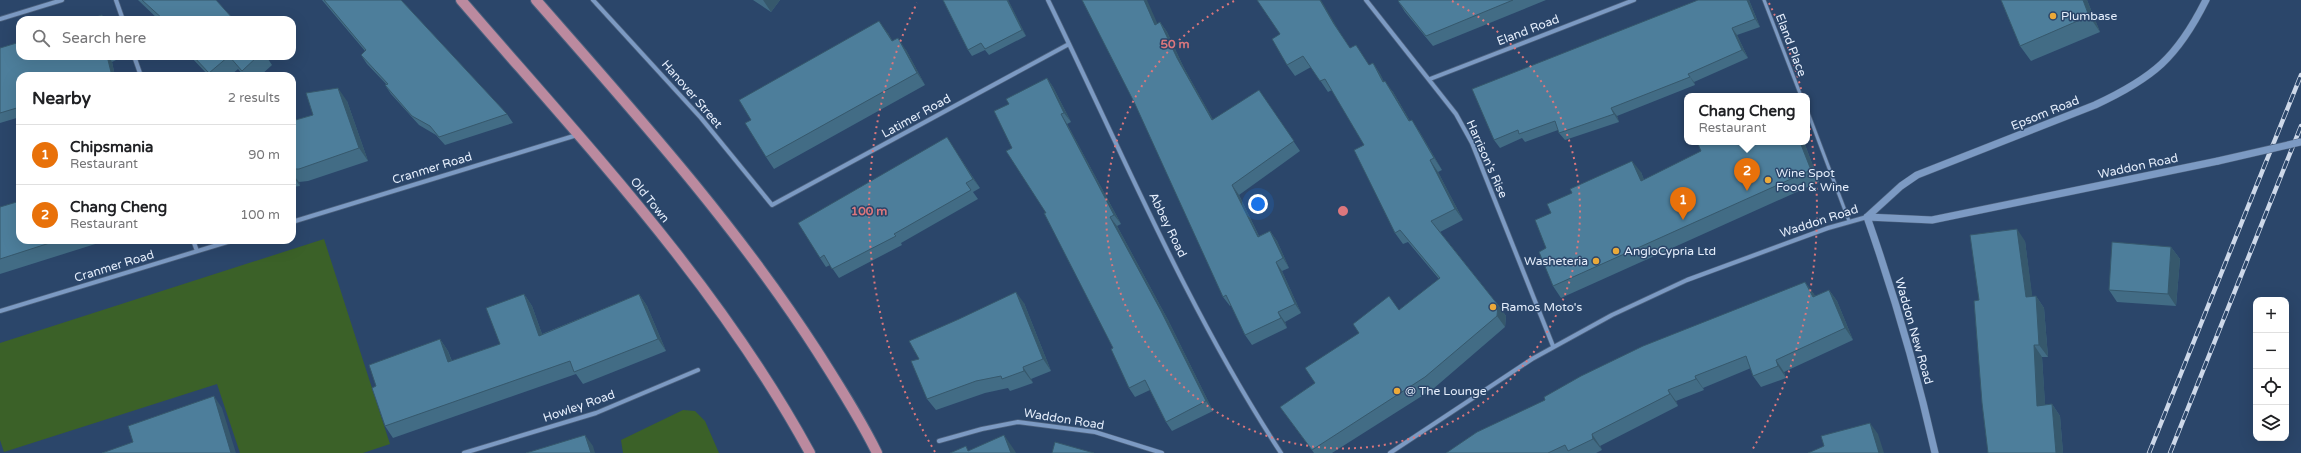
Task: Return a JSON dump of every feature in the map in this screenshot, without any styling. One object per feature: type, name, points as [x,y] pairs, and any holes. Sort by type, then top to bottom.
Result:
[{"type":"main road","name":"Old Town","points":[[461,0],[635,200],[720,310],[799,432],[810,453]]},
{"type":"main road","points":[[536,0],[708,200],[753,257],[806,334],[853,408],[877,453]]},
{"type":"street","points":[[0,19],[62,0]]},
{"type":"street","points":[[116,0],[122,16]]},
{"type":"street","name":"Hanover Street","points":[[593,0],[701,118],[772,205]]},
{"type":"street","name":"Abbey Road","points":[[1048,0],[1168,249],[1222,354],[1281,453]]},
{"type":"street","name":"Harrison's Rise","points":[[1366,0],[1456,114],[1472,143],[1553,346]]},
{"type":"street","name":"Eland Road","points":[[1430,80],[1634,0]]},
{"type":"street","name":"Epsom Road","points":[[1867,217],[1901,186],[1917,175],[2095,105],[2118,94],[2160,68],[2172,56],[2190,30],[2206,0]]},
{"type":"street","name":"Latimer Road","points":[[772,205],[1069,44]]},
{"type":"street","points":[[135,60],[140,72]]},
{"type":"street","name":"Cranmer Road","points":[[296,221],[578,135]]},
{"type":"street","name":"Waddon Road","points":[[1390,453],[1433,423],[1553,346],[1612,315],[1687,280],[1849,221],[1867,217],[1932,220],[2218,161],[2301,142]]},
{"type":"street","name":"Waddon New Road","points":[[1867,217],[1890,284],[1925,408],[1934,453]]},
{"type":"street","points":[[194,244],[197,251]]},
{"type":"street","name":"Cranmer Road","points":[[0,311],[221,244]]},
{"type":"street","name":"Howley Road","points":[[464,453],[596,413],[698,370]]},
{"type":"street","name":"Waddon Road","points":[[939,441],[982,429],[1018,422],[1095,432],[1162,453]]},
{"type":"lane","name":"Eland Place","points":[[1764,0],[1801,93]]},
{"type":"lane","points":[[1810,118],[1849,221]]},
{"type":"green space","points":[[324,239],[390,444],[363,453],[240,453],[217,384],[4,452],[0,440],[0,343]]},
{"type":"green space","points":[[683,410],[695,411],[705,421],[719,453],[623,453],[621,440]]},
{"type":"building","points":[[142,0],[216,0],[230,16],[160,16]]},
{"type":"building","points":[[324,0],[401,0],[507,114],[439,137],[430,126],[412,116],[385,85],[388,84],[361,55],[366,50]]},
{"type":"building","points":[[943,0],[1007,0],[1022,30],[985,49],[981,43],[968,50]]},
{"type":"building","points":[[1082,0],[1144,0],[1155,25],[1160,22],[1177,58],[1212,120],[1259,90],[1294,141],[1232,185],[1258,237],[1270,231],[1283,258],[1276,262],[1295,304],[1278,312],[1281,318],[1245,335],[1226,295],[1223,297],[1135,104]]},
{"type":"building","points":[[1257,0],[1320,0],[1350,48],[1356,45],[1369,65],[1373,63],[1383,82],[1385,81],[1409,121],[1412,120],[1434,158],[1430,160],[1455,209],[1431,221],[1498,305],[1497,316],[1425,377],[1312,450],[1280,407],[1315,383],[1305,368],[1359,333],[1353,324],[1389,296],[1399,310],[1440,278],[1400,230],[1395,233],[1354,150],[1364,145],[1325,79],[1320,81],[1303,56],[1287,65],[1272,39],[1280,34]]},
{"type":"building","points":[[1513,0],[1426,36],[1398,1]]},
{"type":"building","points":[[1698,0],[1747,0],[1755,19],[1732,28],[1742,50],[1688,74],[1690,77],[1611,108],[1614,114],[1559,133],[1555,121],[1519,134],[1518,130],[1494,140],[1472,89]]},
{"type":"building","name":"Plumbase","points":[[2001,0],[2083,0],[2089,16],[2020,46]]},
{"type":"building","points":[[879,21],[892,41],[898,38],[917,73],[766,157],[745,123],[751,120],[739,100]]},
{"type":"building","points":[[16,43],[16,60],[108,60],[111,72],[16,72],[16,108],[0,113],[0,48]]},
{"type":"building","points":[[197,60],[224,60],[210,72],[208,72]]},
{"type":"building","points":[[232,60],[254,60],[242,71]]},
{"type":"building","points":[[1047,78],[1064,113],[1061,114],[1114,215],[1110,217],[1161,311],[1206,401],[1166,422],[1145,380],[1129,388],[1111,349],[1113,348],[1044,213],[1046,213],[1006,151],[1012,148],[994,111],[1009,104],[1006,99]]},
{"type":"building","points":[[338,88],[359,148],[296,169],[296,120],[313,115],[306,93]]},
{"type":"building","points":[[947,137],[973,179],[966,183],[971,190],[894,234],[896,236],[832,269],[824,255],[820,258],[798,223]]},
{"type":"building","points":[[1698,145],[1801,145],[1811,170],[1553,286],[1539,252],[1546,248],[1535,220],[1551,213],[1547,204],[1572,193],[1570,189],[1632,161],[1641,181],[1701,151]]},
{"type":"building","points":[[16,202],[16,244],[47,244],[0,259],[0,207]]},
{"type":"building","points":[[2017,229],[2026,297],[2036,296],[2039,345],[2034,345],[2037,406],[2052,404],[2056,453],[1988,453],[1982,403],[1974,301],[1979,300],[1970,235]]},
{"type":"building","points":[[2112,242],[2171,247],[2168,294],[2109,290]]},
{"type":"building","points":[[1805,282],[1813,297],[1829,290],[1845,328],[1776,360],[1778,366],[1753,376],[1746,356],[1695,376],[1696,379],[1668,390],[1670,394],[1592,434],[1593,439],[1568,451],[1565,445],[1548,453],[1446,453],[1477,432],[1545,400],[1544,397],[1581,376],[1643,346]]},
{"type":"building","points":[[1016,292],[1043,359],[1023,367],[1024,371],[1002,379],[1001,376],[976,381],[927,399],[911,361],[919,359],[909,341]]},
{"type":"building","points":[[524,294],[539,336],[639,294],[658,339],[574,372],[570,361],[385,426],[372,388],[376,386],[369,365],[440,339],[448,362],[500,344],[486,308]]},
{"type":"building","points":[[214,396],[231,453],[102,453],[133,442],[128,426]]},
{"type":"building","points":[[1870,423],[1879,453],[1808,453],[1824,446],[1821,436]]},
{"type":"building","points":[[585,435],[591,453],[526,453]]},
{"type":"building","points":[[1004,435],[1011,453],[950,453],[966,446],[968,451]]},
{"type":"building","points":[[1055,442],[1094,453],[1052,453]]},
{"type":"railway","points":[[2149,453],[2301,75]]},
{"type":"railway","points":[[2170,453],[2301,126]]},
{"type":"place","name":"Plumbase","points":[[2053,16]]},
{"type":"place","name":"Wine Spot Food & Wine","points":[[1768,180]]},
{"type":"place","name":"Chang Cheng","points":[[1747,191]]},
{"type":"place","name":"Chipsmania","points":[[1683,220]]},
{"type":"place","name":"AngloCypria Ltd","points":[[1616,251]]},
{"type":"place","name":"Washeteria","points":[[1596,261]]},
{"type":"place","name":"Ramos Moto's","points":[[1493,307]]},
{"type":"place","name":"@ The Lounge","points":[[1397,391]]}]
